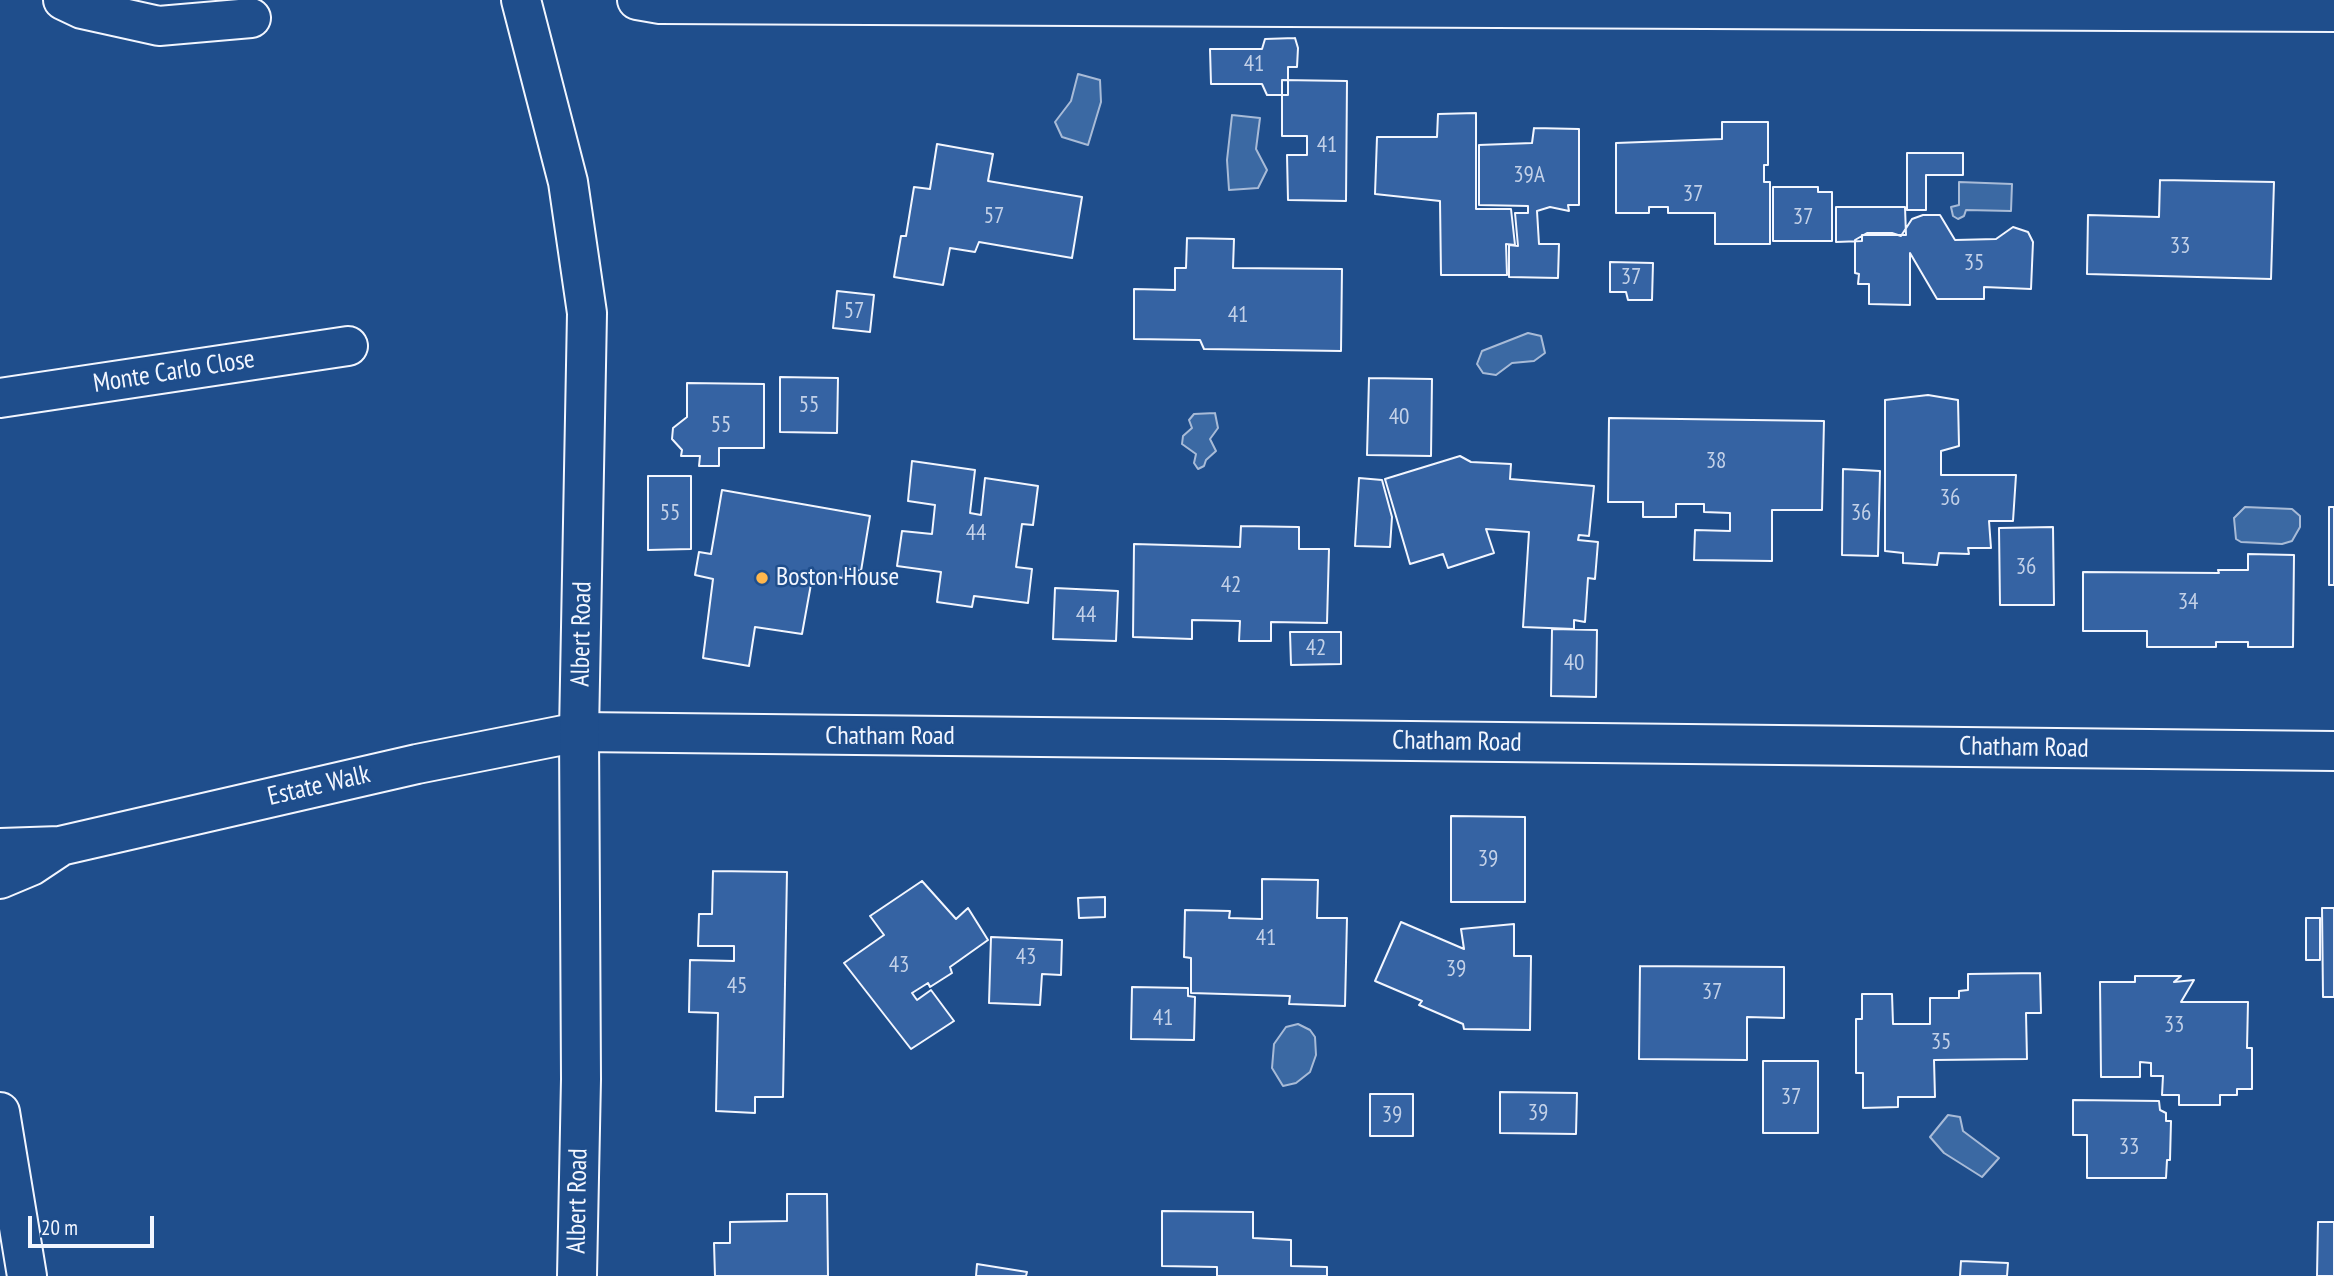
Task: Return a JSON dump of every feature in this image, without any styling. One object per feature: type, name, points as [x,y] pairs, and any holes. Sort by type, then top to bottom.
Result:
[{"type":"street","points":[[63,0],[82,9],[159,26],[251,18]]},
{"type":"street","name":"Albert Road","points":[[521,0],[568,182],[580,247],[587,313],[579,732],[581,1079],[577,1276]]},
{"type":"street","points":[[637,0],[660,4],[2334,12]]},
{"type":"street","name":"Monte Carlo Close","points":[[0,398],[348,346]]},
{"type":"street","name":"Chatham Road","points":[[579,732],[2334,751]]},
{"type":"street","name":"Estate Walk","points":[[0,848],[60,846],[417,764],[579,732]]},
{"type":"street","name":"Estate Walk","points":[[0,879],[31,866],[60,846]]},
{"type":"street","points":[[0,1112],[27,1276]]},
{"type":"water","points":[[1078,74],[1100,80],[1101,102],[1088,145],[1062,137],[1055,122],[1071,101]]},
{"type":"water","points":[[1232,115],[1260,118],[1256,149],[1267,170],[1258,188],[1229,190],[1227,160]]},
{"type":"water","points":[[1959,182],[2012,184],[2011,211],[1966,210],[1964,216],[1958,219],[1953,216],[1951,207],[1959,205]]},
{"type":"water","points":[[1528,333],[1541,336],[1545,353],[1534,361],[1512,363],[1496,375],[1483,373],[1477,364],[1482,351]]},
{"type":"water","points":[[1215,413],[1218,428],[1210,439],[1216,451],[1206,460],[1204,466],[1198,469],[1194,463],[1196,454],[1182,444],[1183,436],[1192,428],[1189,420],[1194,414]]},
{"type":"water","points":[[2245,507],[2292,509],[2300,516],[2300,527],[2292,541],[2282,544],[2241,542],[2236,539],[2234,518]]},
{"type":"water","points":[[1298,1024],[1310,1030],[1315,1037],[1316,1055],[1310,1072],[1296,1083],[1283,1086],[1272,1068],[1274,1044],[1286,1027]]},
{"type":"water","points":[[1948,1115],[1960,1117],[1963,1131],[1999,1158],[1982,1177],[1944,1153],[1930,1137]]},
{"type":"building","points":[[1295,38],[1298,48],[1297,67],[1288,67],[1288,95],[1267,95],[1262,84],[1211,84],[1210,49],[1262,49],[1265,39]]},
{"type":"building","points":[[1282,80],[1347,81],[1346,201],[1288,200],[1287,155],[1307,155],[1307,136],[1282,136]]},
{"type":"building","points":[[1476,113],[1476,209],[1511,209],[1515,245],[1506,244],[1507,275],[1441,275],[1440,201],[1375,194],[1377,137],[1437,137],[1438,114]]},
{"type":"building","points":[[1722,122],[1768,122],[1768,165],[1764,165],[1764,182],[1770,182],[1770,244],[1715,244],[1715,213],[1668,213],[1668,207],[1649,207],[1649,213],[1616,213],[1616,143],[1722,139]]},
{"type":"building","points":[[1534,128],[1579,129],[1579,205],[1568,205],[1569,211],[1550,207],[1537,211],[1539,244],[1559,244],[1558,278],[1509,277],[1509,245],[1518,246],[1515,213],[1528,213],[1528,206],[1479,205],[1479,145],[1532,143]]},
{"type":"building","points":[[937,144],[993,154],[988,181],[1082,197],[1072,258],[979,242],[975,252],[950,248],[943,285],[894,277],[901,236],[906,236],[914,187],[930,189]]},
{"type":"building","points":[[1907,153],[1963,153],[1963,175],[1926,175],[1926,210],[1907,210]]},
{"type":"building","points":[[2160,180],[2274,182],[2271,279],[2087,274],[2088,215],[2159,217]]},
{"type":"building","points":[[1773,187],[1818,187],[1818,192],[1832,192],[1832,241],[1773,241]]},
{"type":"building","points":[[1836,207],[1905,207],[1906,235],[1862,235],[1862,241],[1836,242]]},
{"type":"building","points":[[1923,215],[1940,215],[1955,240],[1996,239],[2013,227],[2028,232],[2033,242],[2031,289],[1984,287],[1984,299],[1937,299],[1910,253],[1910,305],[1869,304],[1869,284],[1858,284],[1859,274],[1855,273],[1855,240],[1867,233],[1892,233],[1901,236],[1912,219]]},
{"type":"building","points":[[1187,238],[1234,239],[1233,268],[1342,269],[1341,351],[1204,349],[1200,340],[1134,339],[1134,289],[1175,290],[1175,268],[1186,268]]},
{"type":"building","points":[[1610,262],[1653,263],[1652,300],[1628,300],[1626,292],[1610,292]]},
{"type":"building","points":[[837,291],[874,295],[870,332],[833,328]]},
{"type":"building","points":[[780,377],[838,378],[837,433],[780,432]]},
{"type":"building","points":[[1369,378],[1432,379],[1431,456],[1367,455]]},
{"type":"building","points":[[687,383],[764,384],[764,448],[719,448],[719,466],[699,466],[700,456],[681,456],[682,450],[672,439],[673,428],[687,417]]},
{"type":"building","points":[[1928,395],[1958,400],[1959,446],[1941,451],[1941,475],[2016,475],[2013,521],[1989,521],[1991,548],[1968,548],[1969,554],[1939,553],[1937,565],[1903,563],[1903,553],[1885,551],[1885,400]]},
{"type":"building","points":[[1609,418],[1824,421],[1822,510],[1772,510],[1772,561],[1694,560],[1695,530],[1730,531],[1730,513],[1704,512],[1704,504],[1676,504],[1676,517],[1643,517],[1643,502],[1608,502]]},
{"type":"building","points":[[1460,456],[1471,462],[1511,464],[1510,479],[1594,486],[1589,536],[1579,535],[1578,540],[1598,542],[1595,579],[1588,578],[1585,622],[1574,620],[1574,629],[1523,627],[1529,532],[1486,529],[1494,553],[1448,568],[1443,554],[1410,564],[1385,479]]},
{"type":"building","points":[[912,461],[975,470],[970,513],[981,515],[985,478],[1038,486],[1033,525],[1022,524],[1016,567],[1032,569],[1028,603],[974,596],[972,607],[937,602],[941,572],[897,566],[902,531],[932,534],[935,505],[908,501]]},
{"type":"building","points":[[1843,469],[1880,471],[1878,556],[1842,555]]},
{"type":"building","points":[[648,476],[691,476],[691,549],[648,550]]},
{"type":"building","points":[[1359,478],[1382,480],[1392,517],[1390,547],[1355,546]]},
{"type":"building","name":"Boston House","points":[[722,490],[870,516],[861,571],[844,568],[843,578],[813,573],[802,634],[755,627],[749,666],[703,658],[713,579],[695,575],[699,552],[711,554]]},
{"type":"building","points":[[2329,507],[2334,507],[2334,585],[2329,585]]},
{"type":"building","points":[[1241,526],[1299,527],[1299,549],[1329,549],[1327,623],[1271,622],[1271,641],[1239,641],[1240,621],[1192,620],[1192,639],[1133,637],[1134,544],[1240,547]]},
{"type":"building","points":[[2053,527],[2054,605],[2000,605],[1999,528]]},
{"type":"building","points":[[2248,554],[2294,555],[2293,647],[2248,647],[2248,642],[2216,642],[2216,647],[2147,647],[2147,631],[2083,631],[2083,572],[2219,573],[2218,570],[2248,570]]},
{"type":"building","points":[[1055,588],[1118,591],[1116,641],[1053,639]]},
{"type":"building","points":[[1552,629],[1597,630],[1596,697],[1551,696]]},
{"type":"building","points":[[1290,632],[1341,632],[1341,664],[1291,665]]},
{"type":"building","points":[[1451,816],[1525,817],[1525,902],[1451,902]]},
{"type":"building","points":[[713,871],[787,872],[783,1097],[755,1097],[755,1113],[716,1111],[718,1013],[689,1012],[690,960],[734,961],[734,946],[698,946],[699,914],[712,914]]},
{"type":"building","points":[[1262,879],[1318,880],[1317,918],[1347,918],[1345,1006],[1289,1004],[1290,996],[1191,993],[1191,958],[1184,957],[1185,910],[1230,911],[1229,918],[1262,919]]},
{"type":"building","points":[[922,881],[956,919],[968,908],[988,940],[950,967],[952,973],[930,987],[928,983],[912,993],[917,1000],[931,990],[954,1021],[911,1049],[844,963],[884,935],[870,916]]},
{"type":"building","points":[[1105,897],[1105,917],[1079,918],[1078,898]]},
{"type":"building","points":[[2322,908],[2334,908],[2334,997],[2323,997]]},
{"type":"building","points":[[2306,918],[2320,918],[2320,960],[2306,960]]},
{"type":"building","points":[[1401,922],[1464,949],[1461,929],[1514,924],[1514,956],[1531,956],[1530,1030],[1464,1029],[1463,1024],[1419,1005],[1422,1001],[1375,981]]},
{"type":"building","points":[[991,937],[1062,940],[1061,975],[1042,974],[1040,1005],[989,1003]]},
{"type":"building","points":[[1640,966],[1784,967],[1784,1018],[1747,1017],[1747,1060],[1639,1059]]},
{"type":"building","points":[[2040,973],[2041,1013],[2026,1013],[2027,1059],[1934,1060],[1935,1097],[1898,1097],[1898,1107],[1863,1108],[1863,1073],[1856,1073],[1856,1019],[1862,1019],[1862,994],[1892,994],[1893,1024],[1930,1024],[1930,998],[1959,998],[1959,991],[1968,990],[1968,974]]},
{"type":"building","points":[[2135,976],[2181,976],[2174,982],[2194,980],[2181,1002],[2248,1002],[2247,1048],[2252,1048],[2252,1089],[2237,1089],[2237,1095],[2220,1095],[2220,1105],[2179,1105],[2179,1095],[2162,1095],[2163,1076],[2151,1076],[2151,1063],[2140,1062],[2140,1077],[2101,1077],[2100,982],[2135,982]]},
{"type":"building","points":[[1132,987],[1188,988],[1188,996],[1195,997],[1194,1040],[1131,1039]]},
{"type":"building","points":[[1763,1061],[1818,1061],[1818,1133],[1763,1133]]},
{"type":"building","points":[[1500,1092],[1577,1093],[1576,1134],[1500,1133]]},
{"type":"building","points":[[1370,1094],[1413,1094],[1413,1136],[1370,1136]]},
{"type":"building","points":[[2073,1100],[2159,1101],[2160,1110],[2166,1113],[2166,1121],[2171,1121],[2170,1160],[2167,1160],[2166,1178],[2087,1178],[2087,1135],[2073,1135]]},
{"type":"building","points":[[787,1194],[827,1194],[828,1276],[715,1276],[714,1243],[730,1243],[730,1222],[787,1221]]},
{"type":"building","points":[[1162,1211],[1253,1212],[1253,1238],[1291,1240],[1291,1266],[1327,1267],[1327,1276],[1217,1276],[1217,1267],[1162,1266]]},
{"type":"building","points":[[2318,1222],[2334,1222],[2334,1276],[2317,1276]]},
{"type":"building","points":[[1961,1261],[2008,1263],[2007,1276],[1960,1276]]},
{"type":"building","points":[[977,1264],[1027,1272],[1026,1276],[976,1276]]},
{"type":"place","name":"Boston House","points":[[762,578]]}]
